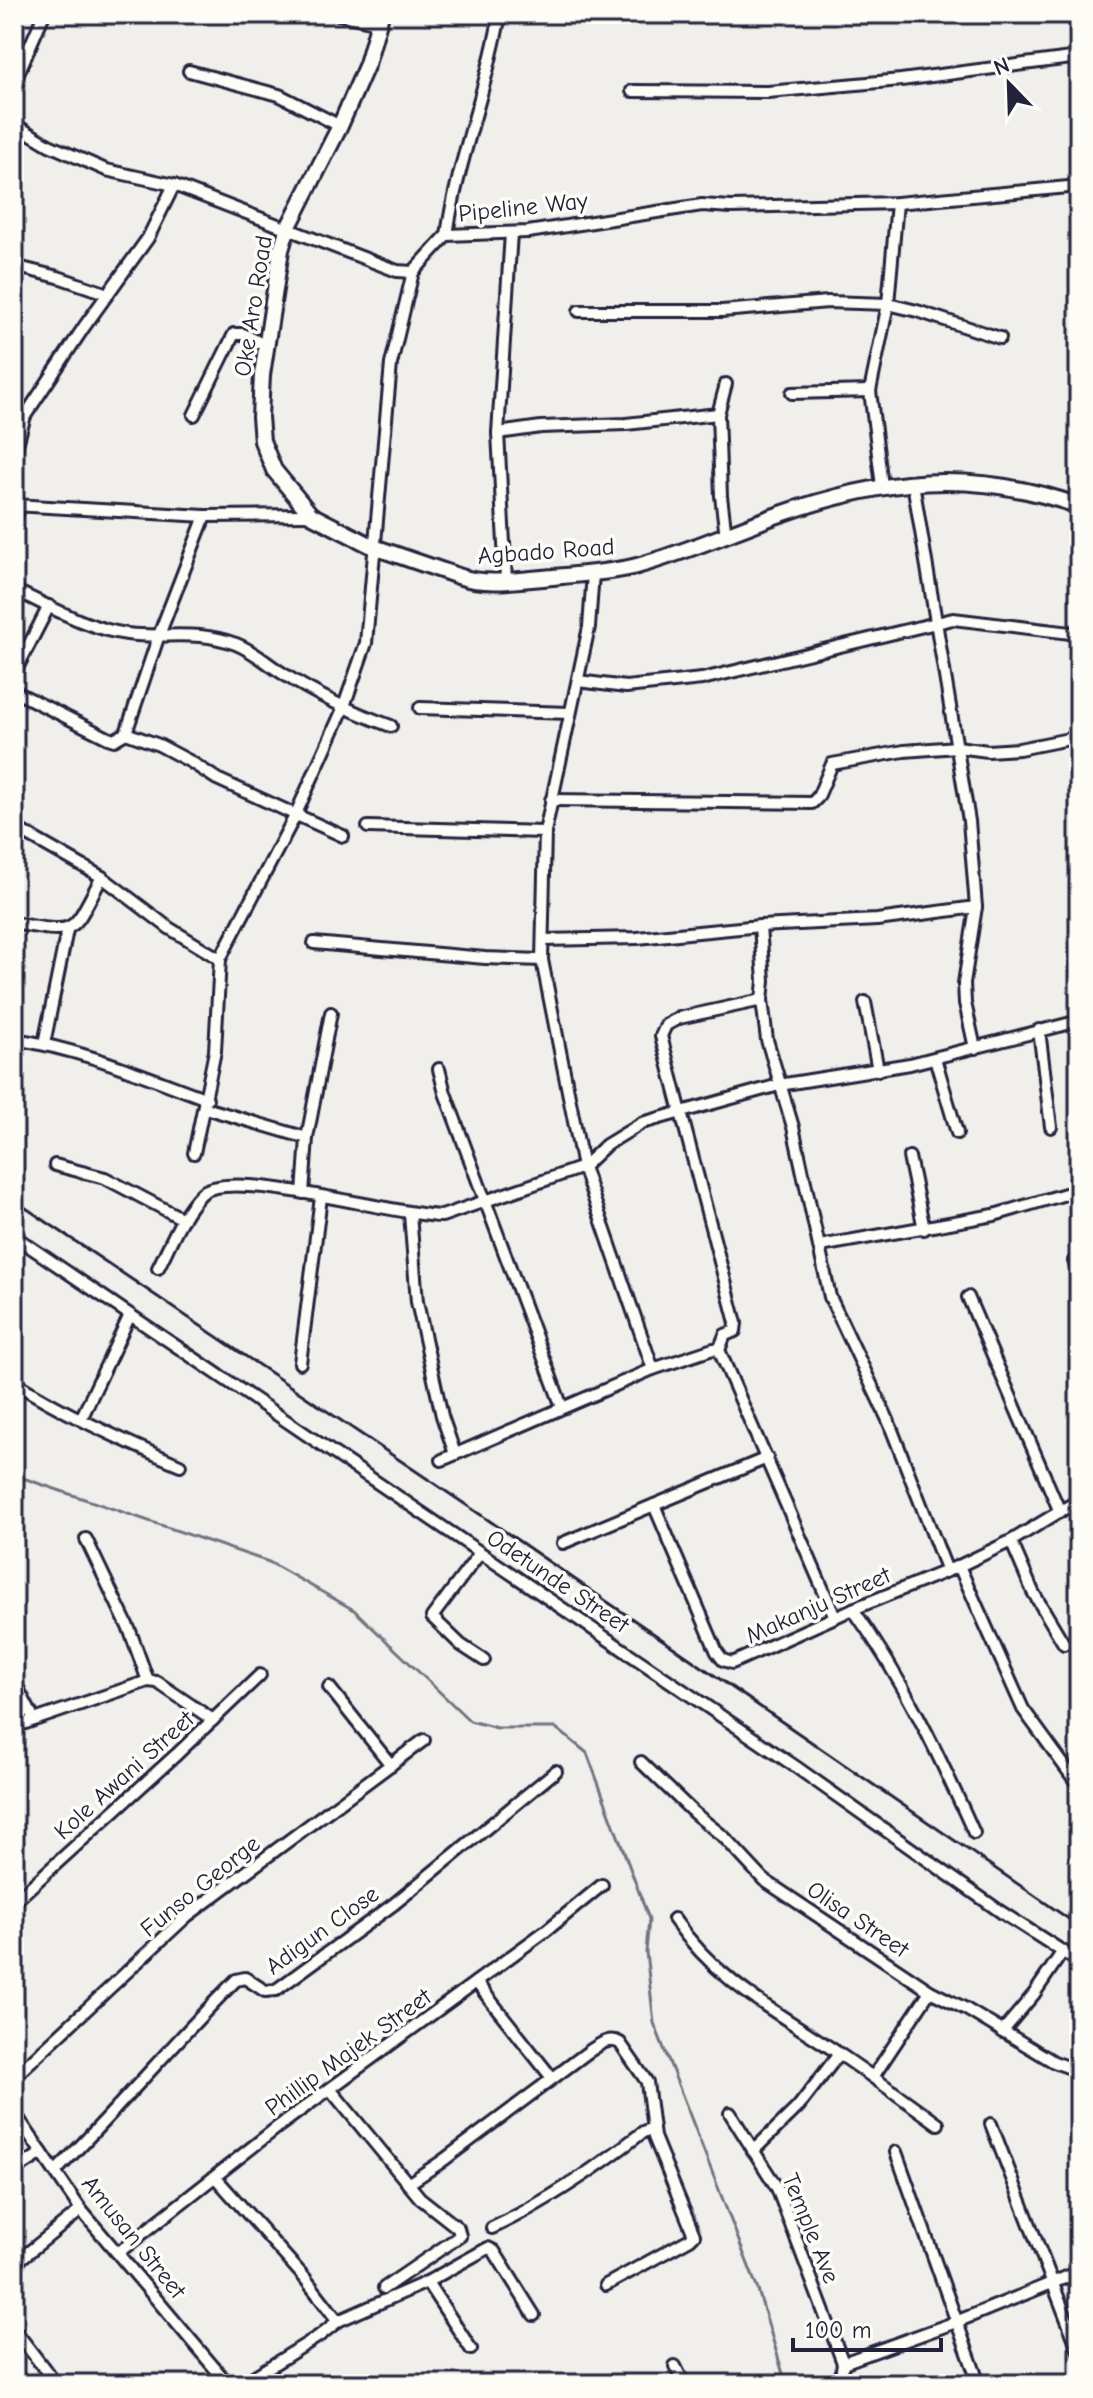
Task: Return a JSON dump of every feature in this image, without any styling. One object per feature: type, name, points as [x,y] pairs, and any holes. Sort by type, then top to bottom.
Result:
[{"type":"main road","name":"Oke Aro Road","points":[[311,515],[274,470],[262,441],[260,403],[274,285],[287,230],[340,126],[367,64],[380,18]]},
{"type":"main road","name":"Agbado Road","points":[[311,515],[374,547],[470,580],[506,580],[634,567],[776,516],[882,486],[954,481],[1003,485],[1079,506]]},
{"type":"street","points":[[14,83],[44,14]]},
{"type":"street","points":[[338,14],[380,18]]},
{"type":"street","points":[[447,235],[453,192],[492,57],[500,14]]},
{"type":"street","points":[[632,91],[695,94],[768,92],[901,80],[1079,57]]},
{"type":"street","points":[[189,71],[279,95],[340,126]]},
{"type":"street","points":[[14,124],[49,145],[106,170],[174,185],[389,269],[413,272],[391,364],[366,643],[343,709],[295,816],[220,959],[215,1051],[194,1153]]},
{"type":"street","points":[[14,455],[25,416],[148,238],[174,185]]},
{"type":"street","name":"Pipeline Way","points":[[413,272],[447,235],[511,233],[702,205],[897,203],[1079,186]]},
{"type":"street","points":[[882,486],[870,391],[888,304],[897,203]]},
{"type":"street","points":[[506,580],[498,433],[511,233]]},
{"type":"street","points":[[14,266],[108,294]]},
{"type":"street","points":[[579,311],[722,311],[828,302],[888,304],[1000,338]]},
{"type":"street","points":[[194,415],[234,334],[243,334],[266,346]]},
{"type":"street","points":[[726,384],[718,414],[726,536]]},
{"type":"street","points":[[792,393],[870,391]]},
{"type":"street","points":[[498,433],[718,414]]},
{"type":"street","points":[[913,483],[969,821],[976,907],[964,983],[975,1048]]},
{"type":"street","points":[[14,522],[17,506]]},
{"type":"street","name":"Agbado Road","points":[[17,506],[205,516],[311,515]]},
{"type":"street","points":[[14,691],[108,738],[114,740],[126,733],[159,635],[205,516]]},
{"type":"street","points":[[593,573],[589,627],[545,832],[542,960],[583,1167],[653,1369]]},
{"type":"street","points":[[14,590],[91,624],[126,634],[198,634],[248,649],[343,709],[391,726]]},
{"type":"street","points":[[14,674],[49,606]]},
{"type":"street","points":[[578,681],[626,687],[702,679],[963,619],[1079,634]]},
{"type":"street","points":[[420,708],[570,713]]},
{"type":"street","points":[[126,733],[159,745],[217,779],[343,836]]},
{"type":"street","points":[[551,800],[812,803],[818,797],[832,764],[904,751],[957,747],[988,751],[1019,749],[1079,737]]},
{"type":"street","points":[[14,827],[102,877],[169,928],[220,959]]},
{"type":"street","points":[[368,827],[545,832]]},
{"type":"street","points":[[14,923],[67,930],[76,925],[102,877]]},
{"type":"street","points":[[543,940],[637,938],[760,926],[877,920],[976,907]]},
{"type":"street","points":[[760,926],[764,981],[762,1000],[767,1040],[793,1127],[830,1297],[888,1420],[947,1571]]},
{"type":"street","points":[[44,1044],[67,930]]},
{"type":"street","points":[[314,943],[542,960]]},
{"type":"street","points":[[762,1000],[679,1018],[666,1025],[661,1036],[736,1323],[735,1331],[725,1335],[719,1350],[835,1617]]},
{"type":"street","points":[[865,1002],[878,1070]]},
{"type":"street","points":[[303,1193],[307,1138],[331,1013]]},
{"type":"street","points":[[158,1268],[183,1219],[201,1194],[211,1187],[221,1185],[303,1193],[410,1214],[442,1216],[583,1167],[625,1131],[679,1111],[779,1085],[935,1058],[1079,1021]]},
{"type":"street","points":[[1039,1030],[1051,1127]]},
{"type":"street","points":[[14,1039],[107,1062],[206,1104],[307,1138]]},
{"type":"street","points":[[935,1058],[957,1133]]},
{"type":"street","points":[[439,1069],[445,1093],[562,1407]]},
{"type":"street","points":[[909,1157],[924,1229]]},
{"type":"street","points":[[55,1165],[105,1178],[183,1219]]},
{"type":"street","points":[[820,1246],[994,1215],[1079,1190]]},
{"type":"street","points":[[300,1363],[321,1197]]},
{"type":"street","points":[[410,1214],[417,1302],[438,1401],[455,1454]]},
{"type":"street","name":"Odetunde Street","points":[[14,1236],[796,1767],[1001,1912],[1079,1962]]},
{"type":"street","points":[[1074,1261],[1079,1272]]},
{"type":"street","points":[[968,1297],[1060,1512]]},
{"type":"street","points":[[81,1419],[130,1315]]},
{"type":"street","points":[[442,1460],[653,1369],[713,1349],[719,1350]]},
{"type":"street","points":[[14,1382],[46,1402],[180,1465]]},
{"type":"street","points":[[563,1543],[767,1458]]},
{"type":"street","name":"Makanju Street","points":[[654,1505],[717,1652],[723,1660],[732,1663],[959,1566],[1011,1541],[1079,1500]]},
{"type":"street","points":[[86,1539],[130,1631],[148,1681]]},
{"type":"street","points":[[1011,1541],[1033,1592],[1064,1644]]},
{"type":"street","points":[[480,1553],[432,1617],[461,1645],[484,1660]]},
{"type":"street","points":[[959,1566],[1023,1709],[1079,1786]]},
{"type":"street","points":[[853,1609],[886,1656],[931,1737],[974,1833]]},
{"type":"street","name":"Kole Awani Street","points":[[14,1902],[260,1675]]},
{"type":"street","points":[[14,1681],[34,1719]]},
{"type":"street","points":[[14,1727],[148,1681],[157,1682],[213,1720]]},
{"type":"street","points":[[329,1687],[391,1765]]},
{"type":"street","name":"Funso George","points":[[14,2077],[187,1916],[424,1740]]},
{"type":"street","name":"Olisa Street","points":[[641,1762],[724,1837],[764,1880],[930,1991],[1054,2062],[1079,2071]]},
{"type":"street","name":"Adigun Close","points":[[56,2171],[236,1980],[245,1978],[265,1991],[276,1990],[394,1904],[556,1771]]},
{"type":"street","name":"Phillip Majek Street","points":[[119,2252],[602,1885]]},
{"type":"street","points":[[674,1919],[689,1941],[735,1986],[938,2124]]},
{"type":"street","points":[[1002,2032],[1034,1994],[1063,1951]]},
{"type":"street","points":[[476,1982],[552,2078]]},
{"type":"street","points":[[873,2077],[930,1991]]},
{"type":"street","points":[[408,2184],[552,2078],[614,2039],[647,2082],[653,2128],[694,2235],[606,2285]]},
{"type":"street","points":[[753,2151],[798,2107],[839,2054]]},
{"type":"street","points":[[330,2089],[420,2198],[458,2228],[460,2236],[384,2288]]},
{"type":"street","name":"Amusan Street","points":[[14,2112],[81,2210],[228,2384]]},
{"type":"street","name":"Temple Ave","points":[[730,2113],[777,2188],[843,2363]]},
{"type":"street","points":[[991,2124],[1079,2351]]},
{"type":"street","points":[[492,2228],[531,2210],[653,2128]]},
{"type":"street","points":[[896,2152],[979,2384]]},
{"type":"street","points":[[14,2171],[42,2153]]},
{"type":"street","points":[[216,2178],[304,2277],[338,2321]]},
{"type":"street","points":[[14,2264],[81,2210]]},
{"type":"street","points":[[242,2384],[338,2321],[427,2282],[489,2248],[534,2315]]},
{"type":"street","points":[[840,2384],[843,2363],[1079,2272]]},
{"type":"street","points":[[427,2282],[471,2349]]},
{"type":"street","points":[[14,2329],[56,2384]]},
{"type":"street","points":[[675,2366],[684,2384]]},
{"type":"waterway","points":[[14,1475],[269,1562],[354,1610],[470,1721],[497,1728],[556,1728],[587,1753],[649,1919],[646,1952],[654,2023],[758,2290],[786,2384]]},
{"type":"railway","points":[[14,1200],[481,1515],[1079,1926]]}]
